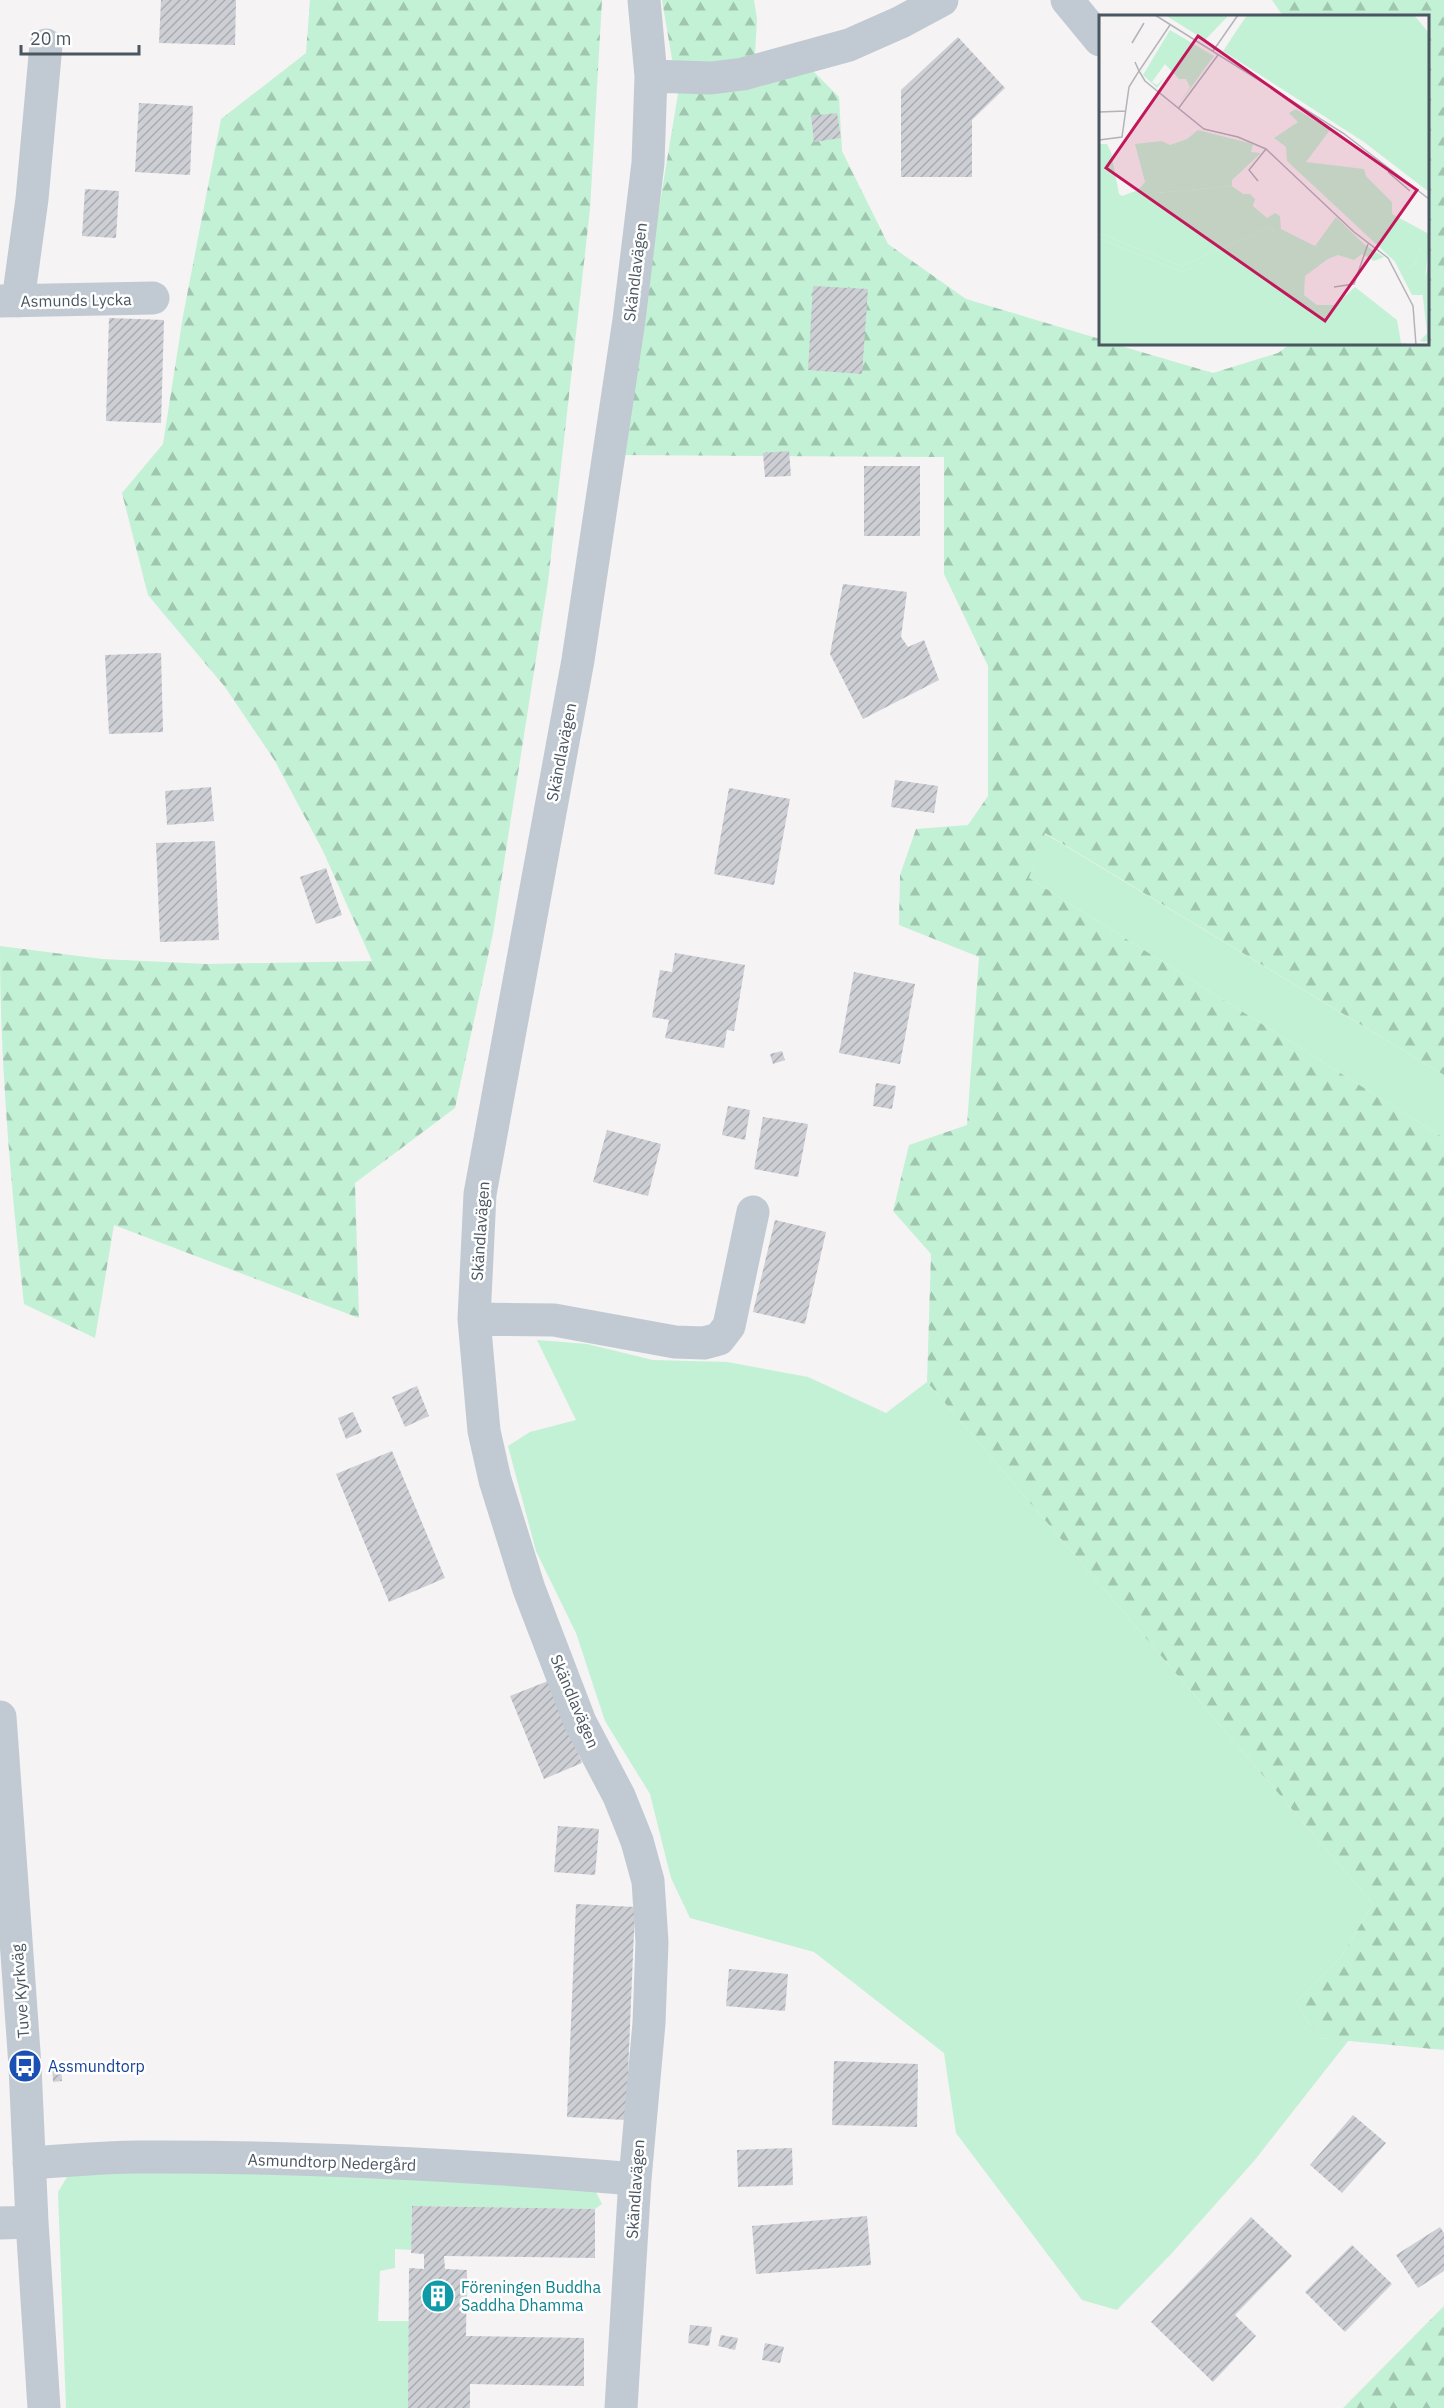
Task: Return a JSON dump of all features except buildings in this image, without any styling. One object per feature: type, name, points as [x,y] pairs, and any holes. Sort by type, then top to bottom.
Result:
[{"type":"street","name":"Skändlavägen","points":[[621,2408],[635,2179],[650,2023],[652,1942],[648,1881],[637,1841],[619,1796],[580,1722],[529,1589],[495,1480],[484,1431],[474,1319],[480,1194],[578,660],[622,365],[648,163],[651,76],[644,0]]},
{"type":"street","points":[[651,76],[711,78],[743,74],[849,45],[901,22],[942,0]]},
{"type":"street","points":[[1067,0],[1099,38]]},
{"type":"street","points":[[9,301],[32,199],[46,45]]},
{"type":"street","name":"Asmunds Lycka","points":[[9,301],[153,298]]},
{"type":"street","points":[[474,1319],[554,1320],[675,1342],[705,1344],[719,1339],[729,1326],[753,1212]]},
{"type":"street","name":"Tuve Kyrkväg","points":[[0,1717],[26,2066],[32,2222],[44,2408]]},
{"type":"street","name":"Asmundtorp Nedergård","points":[[29,2163],[137,2157],[375,2162],[533,2170],[635,2179]]},
{"type":"street","points":[[0,2223],[32,2222]]},
{"type":"green space","points":[[310,0],[602,0],[590,209],[548,582],[493,933],[455,1108],[355,1183],[359,1318],[114,1225],[95,1338],[24,1304],[7,1125],[0,946],[102,959],[207,964],[372,961],[323,851],[275,761],[225,687],[148,595],[122,493],[163,444],[183,316],[221,119],[306,53]]},
{"type":"green space","points":[[662,0],[754,0],[757,19],[754,70],[806,64],[839,97],[842,151],[888,244],[966,299],[1099,339],[1099,345],[1117,345],[1213,373],[1278,353],[1289,345],[1429,345],[1429,15],[1282,15],[1272,0],[1444,0],[1444,1075],[1045,833],[1029,878],[1444,1138],[1444,2050],[1318,2038],[1296,2002],[1341,1957],[1373,1904],[927,1382],[931,1254],[893,1211],[909,1145],[967,1125],[979,957],[899,925],[900,875],[916,829],[968,825],[988,796],[988,666],[944,574],[944,457],[618,455],[678,94]]},
{"type":"green space","points":[[1044,833],[1444,1075],[1444,1138],[1029,878]]},
{"type":"green space","points":[[537,1340],[587,1344],[653,1360],[727,1362],[808,1377],[886,1413],[927,1382],[1373,1904],[1341,1957],[1296,2002],[1318,2038],[1349,2040],[1254,2161],[1172,2253],[1117,2310],[1082,2300],[956,2133],[944,2053],[814,1952],[690,1918],[671,1878],[650,1794],[605,1721],[576,1633],[536,1551],[508,1446],[530,1432],[576,1420]]},
{"type":"green space","points":[[76,2171],[312,2171],[595,2190],[602,2204],[595,2209],[412,2206],[411,2250],[395,2249],[395,2268],[380,2271],[378,2321],[409,2321],[408,2408],[66,2408],[58,2192],[67,2177]]},
{"type":"green space","points":[[1444,2306],[1444,2408],[1343,2408]]},
{"type":"place","name":"Assmundtorp","points":[[25,2066]]},
{"type":"place","name":"Föreningen Buddha Saddha Dhamma","points":[[438,2296]]}]
